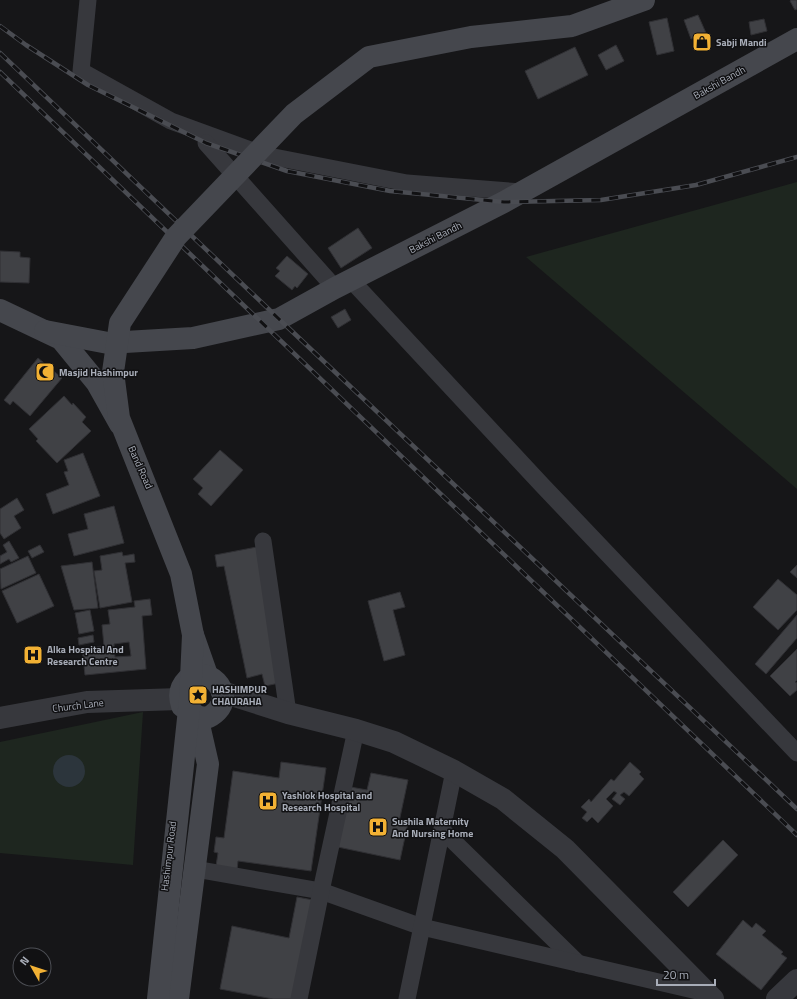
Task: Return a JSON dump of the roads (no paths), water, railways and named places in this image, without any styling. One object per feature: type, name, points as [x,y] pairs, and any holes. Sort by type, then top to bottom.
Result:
[{"type":"main road","points":[[158,999],[190,700],[193,635],[181,574],[119,418],[112,372],[120,323],[176,238],[294,114],[369,57],[471,37],[572,26],[644,0]]},
{"type":"main road","name":"Bakshi Bandh","points":[[46,331],[108,343],[193,338],[279,319],[343,284],[522,192],[797,39]]},
{"type":"main road","name":"Band Road","points":[[0,310],[61,339],[97,383],[139,458],[162,520],[193,635],[207,675]]},
{"type":"main road","points":[[207,675],[218,683],[222,692],[222,703],[219,709],[214,715],[207,718],[197,716],[182,706],[180,699],[180,692],[183,685],[188,680],[194,676],[207,675]]},
{"type":"main road","points":[[178,999],[208,764],[197,716]]},
{"type":"main road","name":"Hashimpur Road","points":[[151,999],[181,751],[197,716]]},
{"type":"street","points":[[88,0],[81,71],[171,121],[264,155],[406,183],[522,192]]},
{"type":"street","points":[[206,143],[542,485],[797,753]]},
{"type":"street","points":[[263,541],[288,713]]},
{"type":"street","points":[[222,692],[288,713],[356,730],[394,742],[503,798],[565,849],[710,996]]},
{"type":"street","name":"Church Lane","points":[[0,718],[87,702],[180,699]]},
{"type":"street","points":[[299,999],[356,730]]},
{"type":"street","points":[[407,999],[454,772]]},
{"type":"street","points":[[442,830],[579,964]]},
{"type":"street","points":[[195,869],[321,891],[422,928],[710,996]]},
{"type":"street","points":[[777,999],[797,980]]},
{"type":"railway","points":[[0,26],[26,45],[88,85],[206,143],[287,171],[390,191],[504,202],[601,200],[696,185],[797,157]]},
{"type":"railway","points":[[0,53],[797,809]]},
{"type":"railway","points":[[0,72],[797,835]]},
{"type":"place","name":"Sabji Mandi","points":[[702,42]]},
{"type":"place","name":"Masjid Hashimpur","points":[[45,372]]},
{"type":"place","name":"Alka Hospital And Research Centre","points":[[33,655]]},
{"type":"place","name":"HASHIMPUR CHAURAHA","points":[[198,695]]},
{"type":"place","name":"Yashlok Hospital and Research Hospital","points":[[268,801]]},
{"type":"place","name":"Sushila Maternity And Nursing Home","points":[[378,827]]}]
